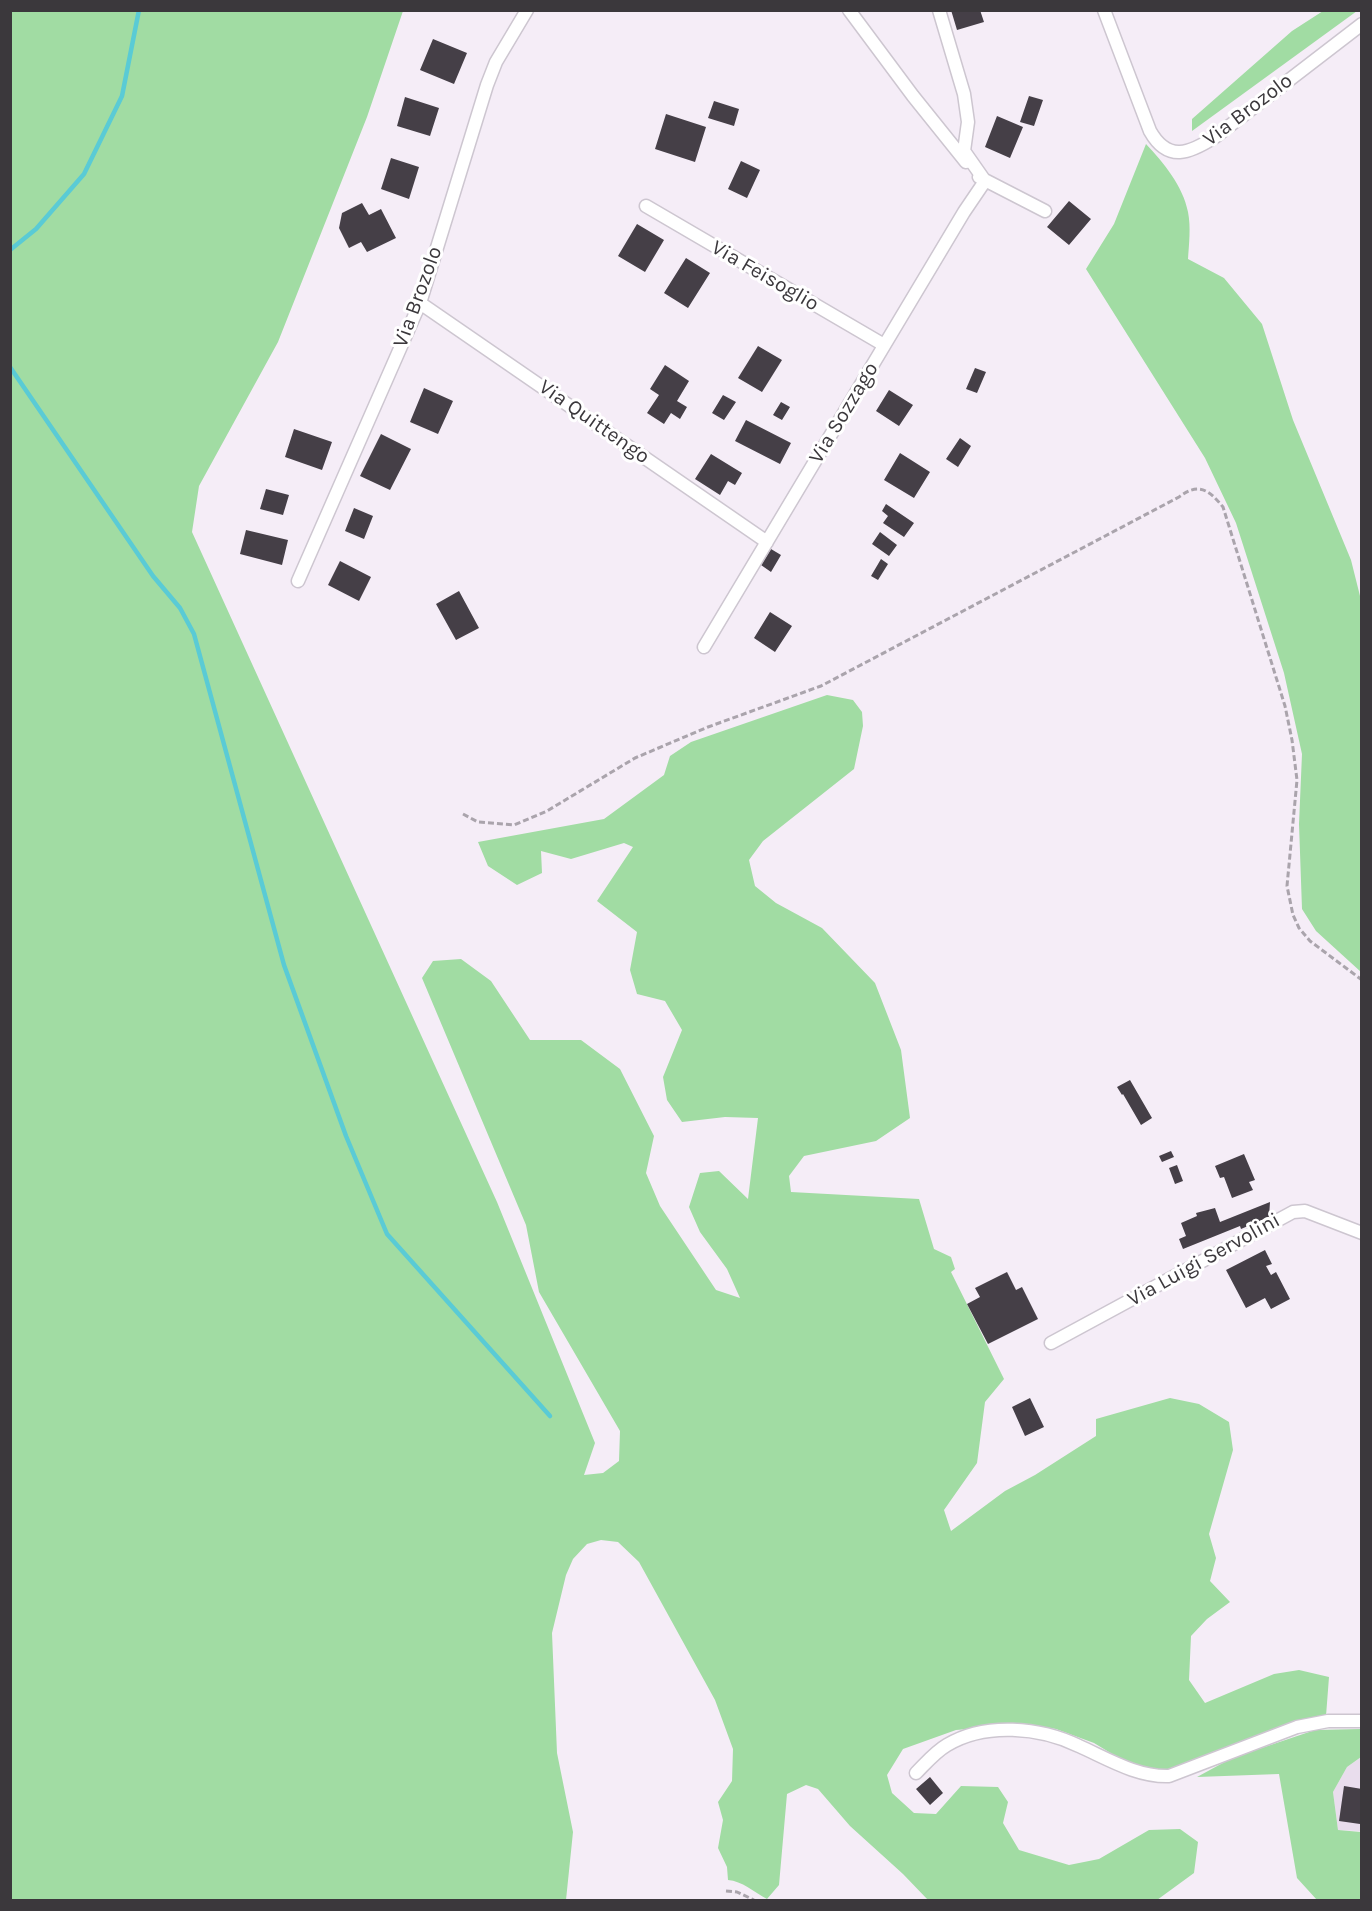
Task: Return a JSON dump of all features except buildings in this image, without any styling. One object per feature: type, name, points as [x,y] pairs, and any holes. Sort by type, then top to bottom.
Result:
[{"type":"street","name":"Via Brozolo","points":[[298,581],[420,303],[487,85],[496,62],[527,10]]},
{"type":"street","points":[[849,10],[974,173],[1045,212]]},
{"type":"street","points":[[939,10],[964,94],[968,122],[964,151],[985,181]]},
{"type":"street","name":"Via Brozolo","points":[[1104,10],[1150,131],[1159,145],[1170,151],[1186,153],[1215,136],[1362,24]]},
{"type":"street","name":"Via Sozzago","points":[[704,646],[964,212],[985,181]]},
{"type":"street","name":"Via Feisoglio","points":[[646,206],[884,345]]},
{"type":"street","name":"Via Quittengo","points":[[420,303],[767,542]]},
{"type":"street","name":"Via Luigi Servolini","points":[[1051,1343],[1293,1212],[1305,1211],[1362,1233]]},
{"type":"street","points":[[916,1773],[937,1752],[964,1738],[981,1733],[1024,1730],[1048,1734],[1076,1744],[1126,1768],[1148,1775],[1169,1776],[1297,1727],[1328,1720],[1362,1721]]},
{"type":"path","points":[[463,814],[478,822],[514,825],[547,811],[635,758],[708,727],[821,686],[1169,503],[1190,489],[1201,489],[1212,493],[1223,507],[1286,706],[1297,780],[1287,886],[1293,915],[1299,928],[1310,941],[1362,980]]},
{"type":"path","points":[[726,1891],[737,1892],[754,1900]]},
{"type":"shaded area","points":[[1361,1757],[1361,1831],[1338,1830],[1333,1792],[1347,1767]]},
{"type":"green space","points":[[11,11],[403,11],[367,117],[278,342],[199,486],[192,532],[497,1202],[595,1443],[584,1475],[603,1473],[619,1461],[620,1431],[539,1292],[526,1225],[422,978],[433,961],[461,959],[491,981],[530,1040],[581,1040],[620,1069],[654,1136],[646,1173],[660,1206],[716,1290],[740,1298],[727,1269],[700,1232],[689,1207],[700,1173],[719,1171],[748,1199],[758,1118],[725,1117],[682,1122],[667,1100],[663,1077],[682,1030],[665,1001],[637,994],[630,970],[637,932],[597,901],[633,847],[624,843],[571,859],[541,851],[542,873],[517,885],[488,866],[478,842],[604,819],[664,775],[670,756],[691,742],[827,695],[853,700],[862,712],[863,726],[854,769],[763,841],[749,860],[755,886],[776,903],[822,928],[875,983],[901,1050],[910,1118],[876,1141],[804,1156],[789,1176],[791,1192],[919,1199],[934,1249],[951,1257],[955,1269],[951,1272],[1004,1379],[985,1402],[977,1463],[944,1510],[951,1531],[1005,1491],[1035,1475],[1096,1436],[1096,1419],[1170,1398],[1199,1404],[1229,1422],[1233,1450],[1209,1534],[1216,1558],[1210,1581],[1230,1602],[1207,1619],[1191,1636],[1189,1680],[1205,1703],[1274,1674],[1299,1670],[1329,1677],[1326,1716],[1180,1768],[1158,1771],[1132,1766],[1094,1743],[1056,1729],[1026,1724],[956,1730],[903,1749],[887,1775],[892,1793],[914,1813],[936,1814],[961,1786],[998,1787],[1008,1802],[1003,1823],[1019,1850],[1069,1865],[1099,1859],[1149,1830],[1180,1829],[1198,1842],[1194,1873],[1157,1900],[928,1900],[850,1826],[818,1789],[806,1785],[787,1794],[779,1885],[767,1899],[743,1885],[728,1880],[727,1867],[718,1848],[723,1820],[718,1802],[732,1781],[733,1749],[715,1700],[639,1562],[618,1542],[601,1540],[587,1544],[573,1559],[566,1575],[552,1633],[557,1753],[573,1832],[566,1900],[11,1900]]},
{"type":"green space","points":[[1323,11],[1357,11],[1192,131],[1192,119],[1292,31]]},
{"type":"green space","points":[[1146,144],[1172,175],[1182,193],[1188,212],[1190,236],[1188,259],[1224,278],[1262,324],[1293,420],[1351,560],[1361,600],[1361,972],[1316,931],[1302,909],[1299,824],[1302,754],[1284,673],[1236,523],[1205,458],[1086,269],[1114,224]]},
{"type":"green space","points":[[1361,1729],[1361,1757],[1347,1767],[1333,1792],[1338,1830],[1361,1832],[1361,1900],[1317,1900],[1297,1878],[1279,1774],[1197,1777],[1232,1758],[1315,1730]]},
{"type":"waterway","points":[[10,250],[36,229],[84,174],[122,96],[139,10]]},
{"type":"waterway","points":[[10,367],[153,576],[180,608],[194,634],[284,965],[346,1136],[387,1234],[550,1416]]}]
